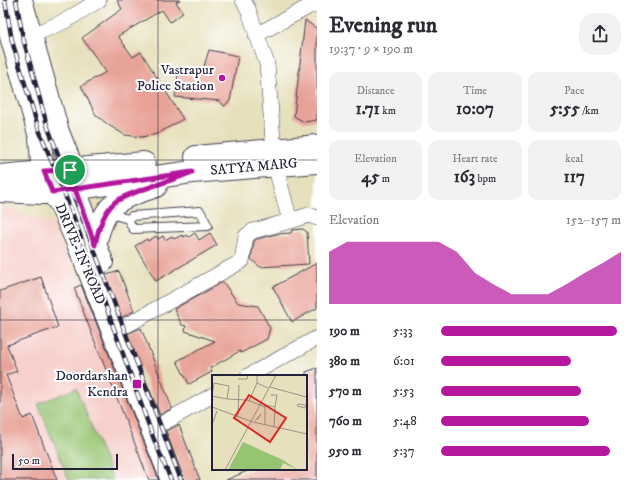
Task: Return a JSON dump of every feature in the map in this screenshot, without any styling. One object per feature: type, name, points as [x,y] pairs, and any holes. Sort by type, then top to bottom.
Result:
[{"type":"main road","name":"DRIVE-IN ROAD","points":[[2,0],[6,20],[40,137],[44,171],[52,192],[61,206],[79,246],[172,480]]},
{"type":"main road","name":"DRIVE-IN ROAD","points":[[21,0],[58,132],[68,157],[73,179],[95,245],[188,480]]},
{"type":"main road","name":"SATYA MARG","points":[[0,176],[44,171],[73,179],[192,172],[274,157],[317,146]]},
{"type":"main road","name":"SATYA MARG","points":[[0,191],[52,192],[73,179],[274,157],[317,162]]},
{"type":"main road","points":[[95,245],[98,230],[107,212],[115,202],[127,196],[178,179],[192,172]]},
{"type":"street","points":[[30,36],[65,21],[99,0]]},
{"type":"street","points":[[243,0],[248,9],[267,64],[274,157],[290,221]]},
{"type":"street","points":[[256,35],[310,6],[317,6]]},
{"type":"street","points":[[127,325],[242,262],[246,236],[253,232],[309,215],[317,218]]},
{"type":"street","points":[[250,375],[317,338]]},
{"type":"street","points":[[165,422],[212,396]]},
{"type":"lane","points":[[107,212],[128,219],[132,229],[208,226],[200,211],[132,216],[128,219]]},
{"type":"shaded area","name":"Doordarshan Kendra","points":[[0,205],[53,224],[94,309],[156,480],[0,480]]},
{"type":"green space","points":[[76,388],[113,480],[69,480],[38,404]]},
{"type":"building","points":[[117,0],[180,0],[176,2],[183,13],[170,22],[162,10],[118,36],[133,57],[141,52],[183,119],[157,134],[142,137],[125,135],[110,126],[96,115],[81,86],[106,72],[82,38],[122,9]]},
{"type":"building","points":[[305,20],[317,29],[317,120],[304,122],[294,116]]},
{"type":"building","name":"Vastrapur Police Station","points":[[209,50],[238,56],[230,101],[224,106],[220,101],[175,97],[179,67],[202,73]]},
{"type":"building","points":[[303,229],[307,232],[309,264],[260,267],[251,259],[254,241],[257,239],[277,234],[291,233],[292,230]]},
{"type":"building","points":[[195,233],[199,240],[210,233],[217,245],[156,281],[135,246],[156,236],[158,239],[163,236],[165,240],[172,236],[174,239],[182,235],[184,237],[187,235],[189,237]]},
{"type":"building","points":[[317,263],[317,308],[292,322],[273,287]]},
{"type":"building","points":[[119,271],[134,311],[121,318],[104,276]]},
{"type":"building","points":[[41,277],[58,327],[7,345],[17,371],[6,375],[23,419],[32,415],[57,480],[0,480],[0,291]]},
{"type":"building","points":[[223,282],[238,303],[258,306],[270,328],[267,339],[241,353],[240,351],[210,368],[212,372],[189,384],[177,361],[215,341],[185,331],[186,326],[182,325],[174,309]]},
{"type":"building","points":[[81,285],[159,480],[149,480],[74,288]]},
{"type":"building","points":[[141,328],[172,408],[160,415],[127,334]]},
{"type":"building","points":[[317,368],[317,480],[226,480],[250,470],[307,470],[306,372]]},
{"type":"building","points":[[179,425],[200,480],[184,480],[166,431]]},
{"type":"railway","points":[[5,0],[12,41],[38,127],[74,218],[153,437],[171,480]]},
{"type":"railway","points":[[16,0],[23,38],[47,125],[181,480]]},
{"type":"place","name":"Vastrapur Police Station","points":[[222,78]]},
{"type":"place","name":"Doordarshan Kendra","points":[[137,384]]},
{"type":"route","points":[[70,170],[44,171],[52,192],[75,189],[78,201],[95,245],[98,230],[108,210],[115,202],[127,196],[178,179],[192,172],[75,189],[70,170]]}]
